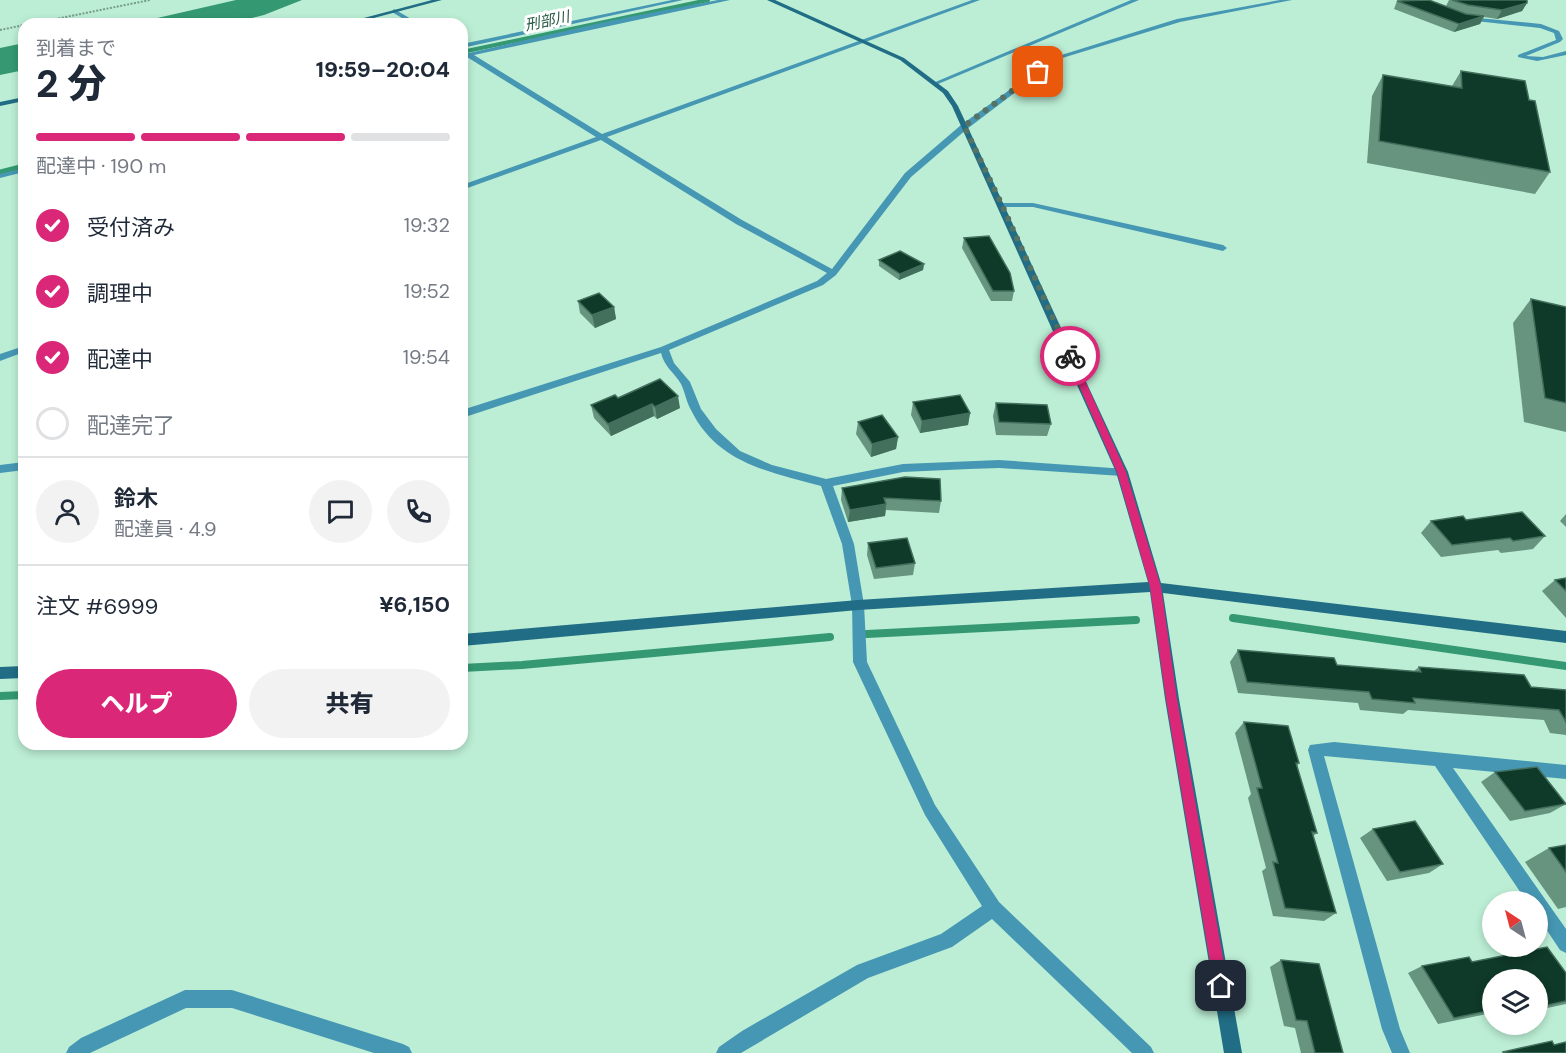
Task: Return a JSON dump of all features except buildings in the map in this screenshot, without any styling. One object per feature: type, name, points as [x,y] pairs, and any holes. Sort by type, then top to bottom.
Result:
[{"type":"street","points":[[367,18],[439,0]]},
{"type":"street","points":[[468,51],[680,0]]},
{"type":"street","points":[[468,51],[727,0]]},
{"type":"street","points":[[770,0],[902,59],[946,92],[955,106],[1002,205],[1122,472],[1155,587],[1233,1053]]},
{"type":"street","points":[[468,186],[977,0]]},
{"type":"street","points":[[936,83],[1136,0]]},
{"type":"street","points":[[468,412],[664,349],[820,283],[833,273],[908,175],[964,126],[1057,58],[1179,20],[1267,1],[1289,0]]},
{"type":"street","points":[[394,11],[406,18]]},
{"type":"street","points":[[1462,18],[1541,26],[1557,32],[1560,39],[1520,56],[1522,57],[1536,59],[1566,53]]},
{"type":"street","points":[[468,54],[739,222],[794,254],[833,273]]},
{"type":"street","points":[[0,104],[18,100]]},
{"type":"street","points":[[0,177],[18,172]]},
{"type":"street","points":[[1002,205],[1033,205],[1223,248]]},
{"type":"street","points":[[664,349],[669,364],[685,382],[696,410],[712,432],[736,454],[769,468],[826,483],[903,468],[999,464],[1122,472]]},
{"type":"street","points":[[0,358],[18,351]]},
{"type":"street","points":[[0,469],[18,467]]},
{"type":"street","points":[[826,483],[848,544],[858,604],[860,662],[930,810],[993,908],[1145,1053]]},
{"type":"street","points":[[468,639],[858,604],[1155,587],[1566,637]]},
{"type":"street","points":[[0,674],[18,672]]},
{"type":"street","points":[[1401,1053],[1391,1029],[1315,750],[1334,749],[1438,758],[1566,772]]},
{"type":"street","points":[[1438,758],[1529,891]]},
{"type":"street","points":[[725,1053],[748,1037],[863,971],[946,942],[993,908]]},
{"type":"street","points":[[1548,918],[1566,944]]},
{"type":"street","points":[[75,1053],[87,1044],[185,999],[232,999],[403,1053]]},
{"type":"path","points":[[61,18],[150,0]]},
{"type":"path","points":[[0,30],[18,26]]},
{"type":"shaded area","points":[[238,0],[302,0],[252,18],[189,18]]},
{"type":"shaded area","points":[[18,57],[18,71],[0,75],[0,61]]},
{"type":"waterway","points":[[186,18],[262,0]]},
{"type":"waterway","name":"刑部川","points":[[468,51],[708,0]]},
{"type":"waterway","points":[[0,55],[18,51]]},
{"type":"waterway","name":"刑部川","points":[[0,172],[18,168]]},
{"type":"waterway","points":[[1233,618],[1566,666]]},
{"type":"waterway","points":[[867,634],[1136,620]]},
{"type":"waterway","points":[[468,668],[522,665],[830,637]]},
{"type":"waterway","points":[[0,696],[18,695]]},
{"type":"way so far","points":[[1038,72],[964,126],[1070,356]]},
{"type":"route","points":[[1070,356],[1122,472],[1155,587],[1221,986]]}]
